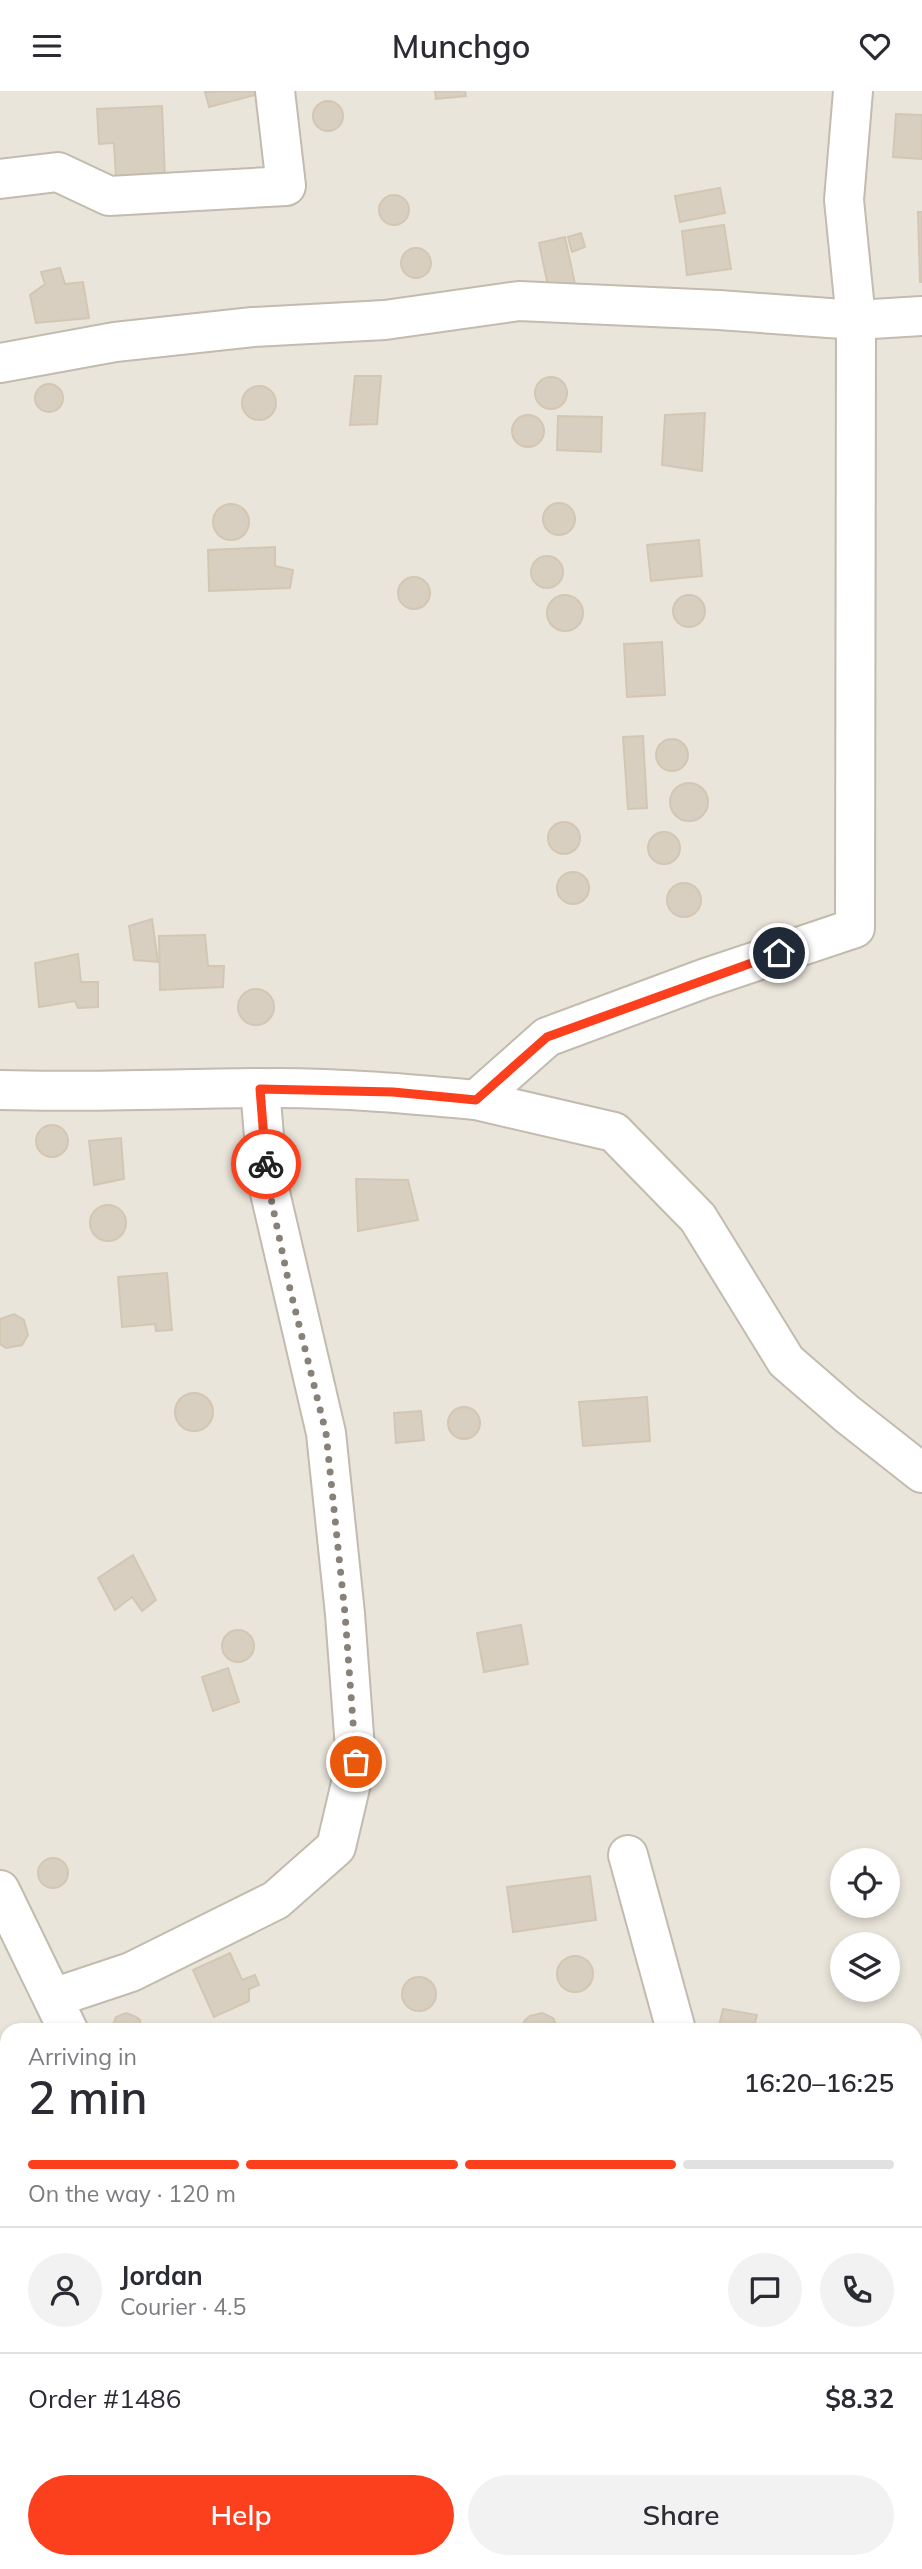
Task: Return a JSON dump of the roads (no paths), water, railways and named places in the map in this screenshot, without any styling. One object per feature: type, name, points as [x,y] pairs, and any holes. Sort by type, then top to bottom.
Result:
[{"type":"street","points":[[0,179],[58,172],[109,195],[286,186],[275,91]]},
{"type":"street","points":[[476,1100],[547,1037],[703,979],[855,928],[856,320],[844,199],[853,91]]},
{"type":"street","points":[[0,363],[115,342],[253,327],[385,320],[519,301],[719,310],[856,320],[922,316]]},
{"type":"street","points":[[0,1890],[61,2014],[131,1972],[276,1900],[336,1847],[356,1762],[345,1614],[326,1433],[268,1184],[260,1089]]},
{"type":"street","points":[[0,1090],[80,1093],[260,1089],[393,1092],[476,1100],[614,1132],[698,1218],[786,1361],[847,1414],[922,1473]]},
{"type":"street","points":[[628,1854],[674,2023]]}]
